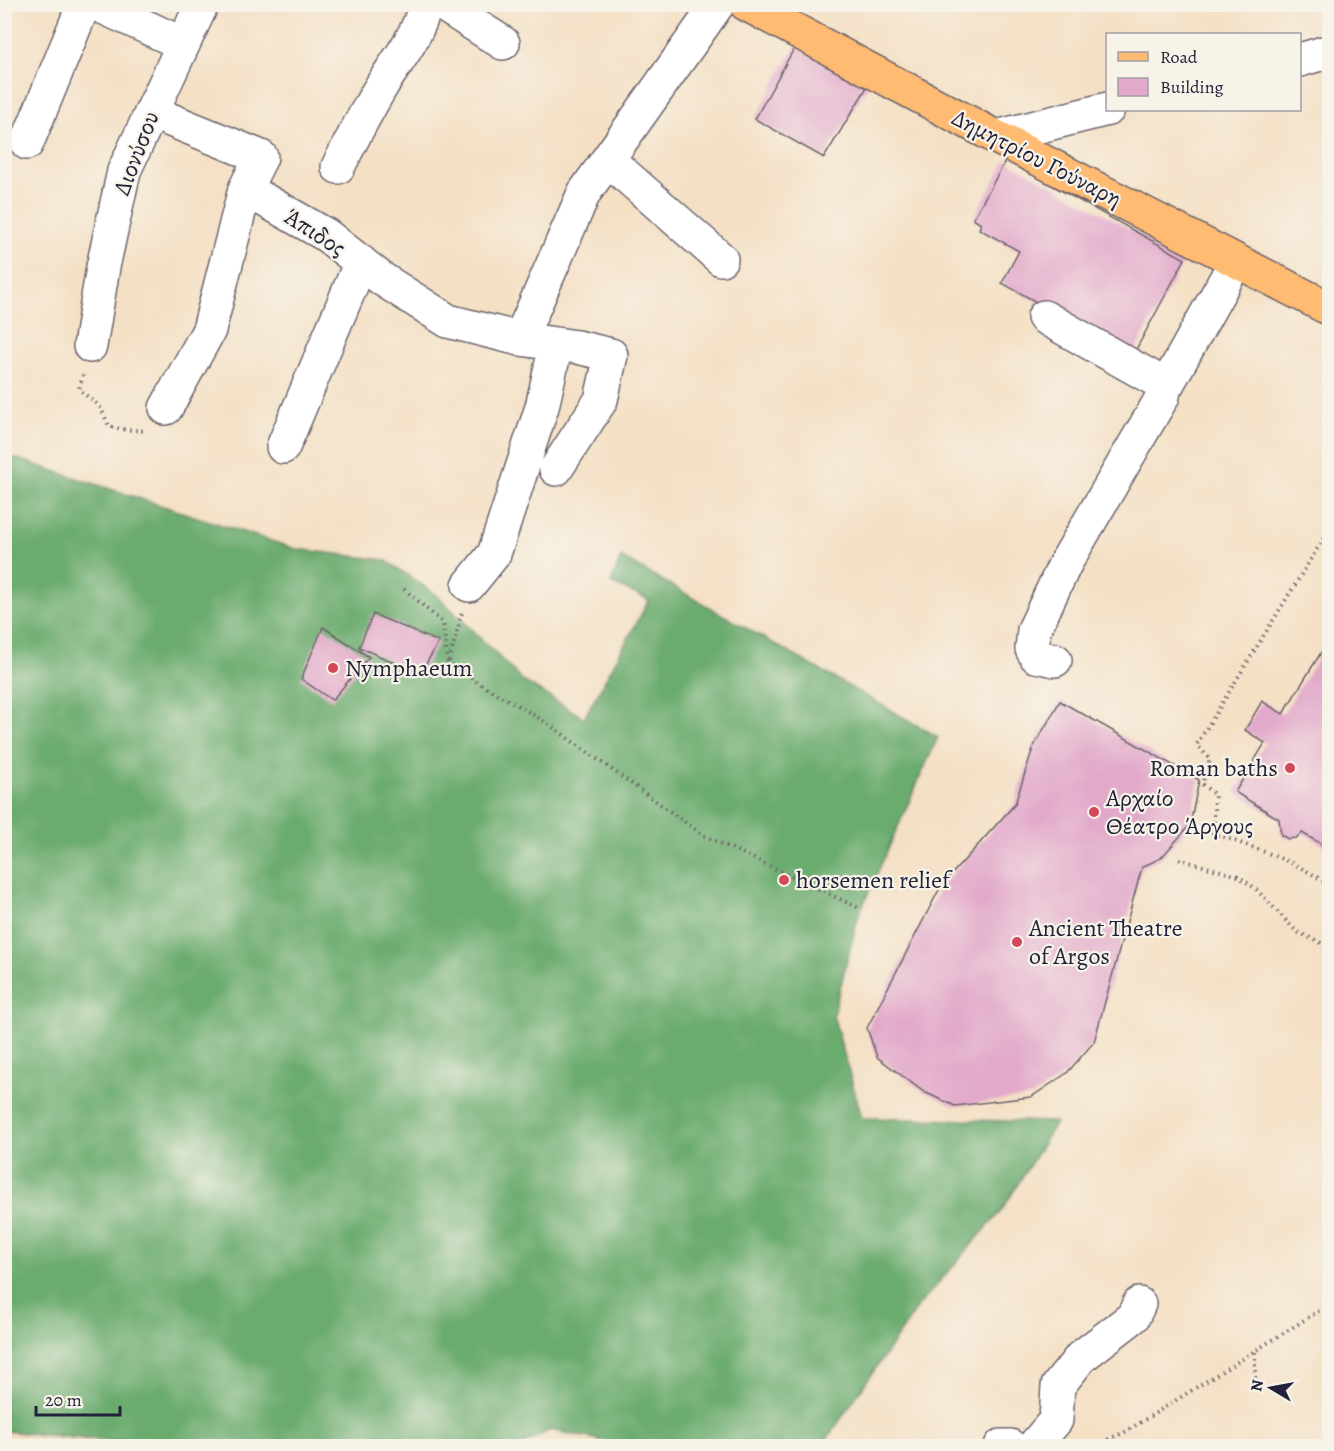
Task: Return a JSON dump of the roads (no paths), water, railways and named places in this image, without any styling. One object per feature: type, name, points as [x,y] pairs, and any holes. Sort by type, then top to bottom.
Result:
[{"type":"main road","name":"Δημητρίου Γούναρη","points":[[753,7],[996,137],[1329,309]]},
{"type":"street","points":[[27,143],[84,4]]},
{"type":"street","points":[[96,4],[183,44]]},
{"type":"street","name":"Διονύσου","points":[[90,345],[103,267],[124,171],[202,4]]},
{"type":"street","points":[[338,167],[382,85],[406,52],[426,4]]},
{"type":"street","points":[[442,4],[503,44]]},
{"type":"street","points":[[520,339],[584,193],[718,4]]},
{"type":"street","points":[[1301,59],[1329,51]]},
{"type":"street","points":[[996,137],[1106,109]]},
{"type":"street","points":[[151,112],[261,157],[245,189],[209,330],[159,419]]},
{"type":"street","points":[[608,160],[721,259]]},
{"type":"street","name":"Άπιδος","points":[[245,189],[326,235],[382,279],[448,321],[520,339],[611,355],[601,400],[556,469]]},
{"type":"street","points":[[1055,660],[1036,656],[1032,650],[1034,630],[1065,564],[1163,396],[1165,386],[1236,261]]},
{"type":"street","points":[[283,447],[361,262]]},
{"type":"street","points":[[1044,317],[1165,386]]},
{"type":"street","points":[[469,585],[494,554],[542,407],[556,345]]},
{"type":"street","points":[[1034,1446],[1056,1420],[1058,1386],[1081,1356],[1133,1317],[1138,1304]]},
{"type":"street","points":[[1001,1446],[1010,1446]]},
{"type":"place","name":"Nymphaeum","points":[[333,668]]},
{"type":"place","name":"Roman baths","points":[[1290,768]]},
{"type":"place","name":"Αρχαίο Θέατρο Άργους","points":[[1094,812]]},
{"type":"place","name":"horsemen relief","points":[[784,880]]},
{"type":"place","name":"Ancient Theatre of Argos","points":[[1017,942]]}]
